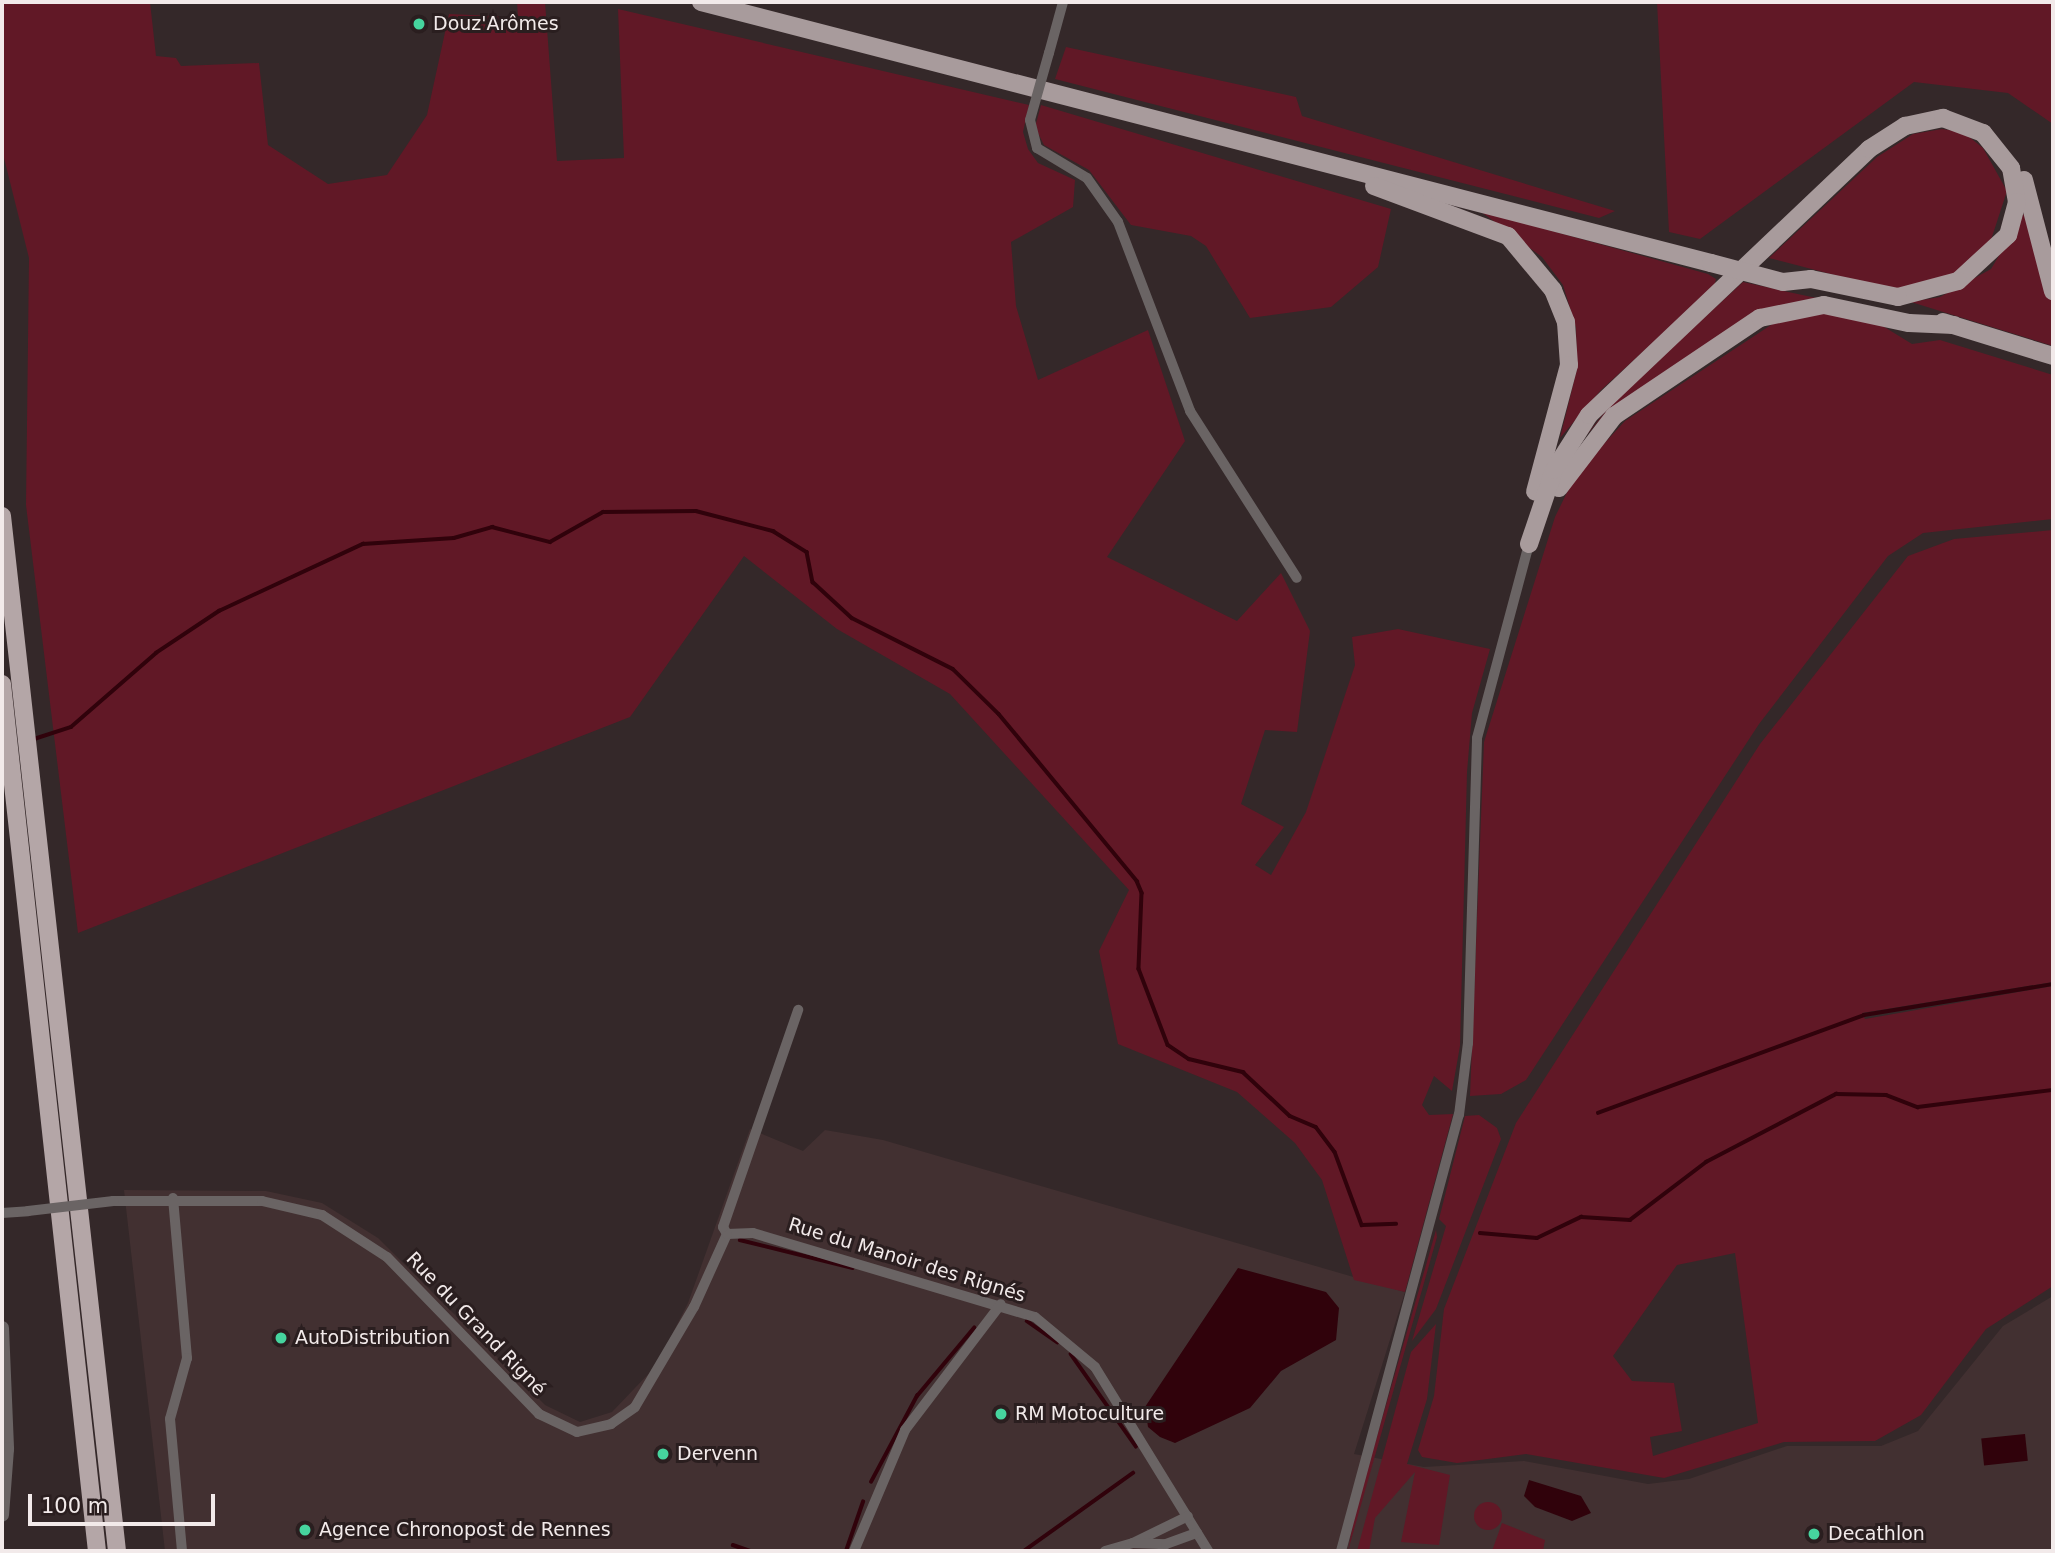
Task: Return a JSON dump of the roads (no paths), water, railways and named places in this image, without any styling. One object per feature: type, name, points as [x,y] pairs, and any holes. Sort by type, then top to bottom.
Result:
[{"type":"highway","points":[[2,516],[117,1551]]},
{"type":"highway","points":[[2,684],[97,1551]]},
{"type":"main road","points":[[701,2],[1954,325],[2053,356]]},
{"type":"main road","points":[[1529,544],[1555,470],[1589,415],[1870,149],[1893,121],[1927,110],[1955,111],[1990,125],[2021,167],[2053,291]]},
{"type":"main road","points":[[1783,282],[1811,279],[1888,297],[1918,295],[1958,281],[2003,243],[2016,211],[2016,185],[2006,158],[1983,133],[1959,121],[1927,119],[1870,149]]},
{"type":"main road","points":[[1276,151],[1306,167],[1489,225],[1522,247],[1544,274],[1566,322],[1569,365],[1535,492],[1529,544]]},
{"type":"main road","points":[[1529,544],[1568,469],[1606,423],[1760,318],[1824,305],[1909,323],[1954,325]]},
{"type":"street","points":[[1063,2],[1030,120],[1037,148],[1087,178],[1118,222],[1189,411],[1297,578]]},
{"type":"street","points":[[1341,1551],[1459,1115],[1477,738],[1529,544]]},
{"type":"street","name":"Rue du Grand Rigné","points":[[2,1213],[113,1201],[173,1198],[281,1203],[347,1229],[411,1280],[539,1413],[577,1432],[611,1424],[635,1407],[694,1307],[726,1234],[723,1227],[798,1010]]},
{"type":"street","points":[[173,1198],[187,1359],[170,1419],[182,1551]]},
{"type":"street","name":"Rue du Manoir des Rignés","points":[[726,1234],[753,1233],[1001,1304],[1035,1317],[1095,1367],[1208,1551]]},
{"type":"street","points":[[854,1551],[905,1430],[1001,1304]]},
{"type":"street","points":[[2,1328],[7,1449],[2,1514]]},
{"type":"street","points":[[1105,1551],[1133,1543],[1188,1516]]},
{"type":"street","points":[[1133,1543],[1166,1544],[1197,1533]]},
{"type":"waterway","points":[[31,740],[71,727],[156,653],[219,611],[363,544],[454,538],[492,527],[550,542],[603,512],[696,511],[773,531],[807,552],[813,582],[852,618],[953,669],[999,714],[1137,881],[1142,893],[1139,969],[1168,1045],[1189,1059],[1243,1072],[1290,1116],[1316,1127],[1335,1152],[1362,1225],[1396,1224]]},
{"type":"waterway","points":[[1598,1113],[1864,1015],[2053,984]]},
{"type":"waterway","points":[[1480,1233],[1537,1238],[1581,1217],[1630,1220],[1706,1162],[1836,1094],[1886,1095],[1918,1107],[2053,1090]]},
{"type":"waterway","points":[[740,1240],[853,1268]]},
{"type":"waterway","points":[[1027,1321],[1057,1342]]},
{"type":"waterway","points":[[871,1482],[917,1396],[974,1328]]},
{"type":"waterway","points":[[1071,1354],[1136,1446]]},
{"type":"waterway","points":[[1024,1551],[1133,1473]]},
{"type":"waterway","points":[[846,1551],[863,1502]]},
{"type":"waterway","points":[[733,1545],[750,1551]]},
{"type":"place","name":"Douz'Arômes","points":[[419,24]]},
{"type":"place","name":"AutoDistribution","points":[[281,1338]]},
{"type":"place","name":"RM Motoculture","points":[[1001,1414]]},
{"type":"place","name":"Dervenn","points":[[663,1454]]},
{"type":"place","name":"Agence Chronopost de Rennes","points":[[305,1530]]},
{"type":"place","name":"Decathlon","points":[[1814,1534]]}]
